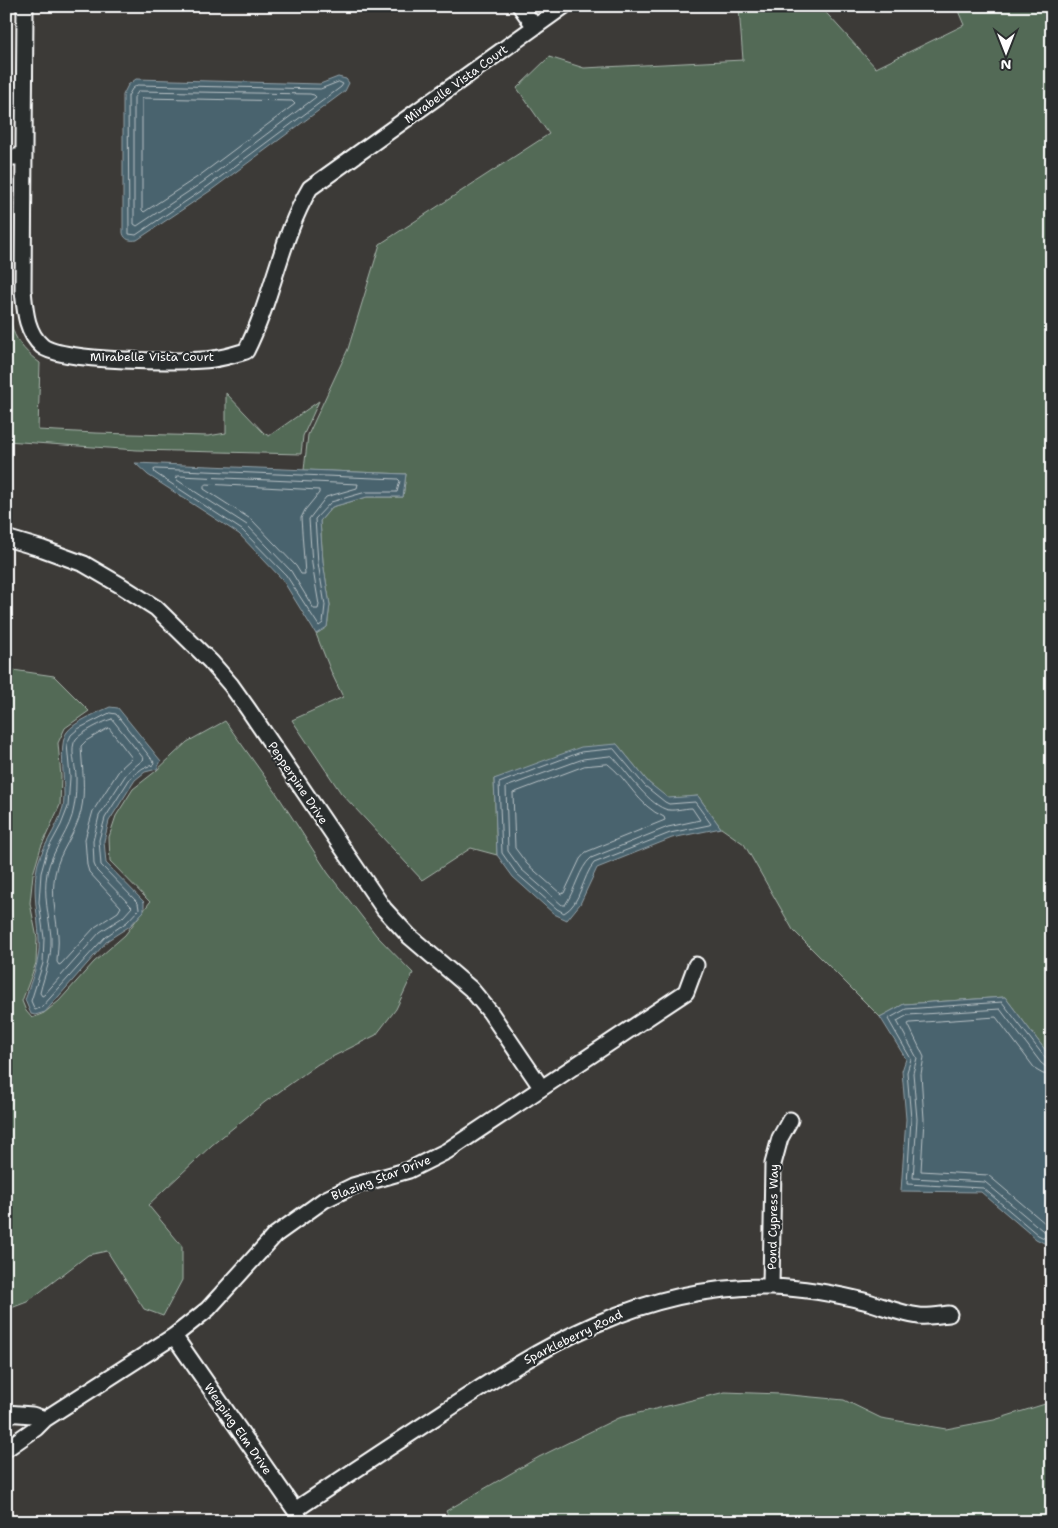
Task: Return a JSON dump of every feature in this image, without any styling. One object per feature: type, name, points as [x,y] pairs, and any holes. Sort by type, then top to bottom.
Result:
[{"type":"street","name":"Mirabelle Vista Court","points":[[25,6],[23,290],[26,320],[30,330],[42,347],[55,353],[120,360],[198,360],[246,351],[258,328],[276,267],[298,207],[310,188],[564,6]]},
{"type":"street","points":[[520,6],[535,27]]},
{"type":"street","points":[[6,157],[24,157]]},
{"type":"street","name":"Pepperpine Drive","points":[[6,538],[84,564],[120,585],[156,608],[211,662],[244,703],[384,909],[409,936],[471,989],[490,1012],[541,1087]]},
{"type":"street","name":"Blazing Star Drive","points":[[6,1449],[36,1428],[45,1419],[174,1336],[208,1309],[275,1235],[308,1211],[324,1200],[354,1186],[409,1170],[447,1151],[686,992],[696,965]]},
{"type":"street","name":"Pond Cypress Way","points":[[771,1288],[773,1164],[780,1138],[790,1120]]},
{"type":"street","name":"Sparkleberry Road","points":[[298,1516],[494,1378],[540,1351],[603,1320],[668,1298],[704,1292],[771,1288],[820,1291],[920,1316],[949,1314]]},
{"type":"street","name":"Weeping Elm Drive","points":[[174,1336],[298,1516]]},
{"type":"street","points":[[6,1413],[32,1415],[45,1419]]},
{"type":"green space","points":[[746,6],[820,6],[876,68],[964,25],[956,6],[1052,6],[1052,1059],[1005,997],[904,1004],[880,1017],[793,930],[744,844],[721,828],[698,796],[668,799],[649,783],[617,744],[494,779],[497,855],[471,848],[422,880],[341,793],[292,720],[343,697],[316,634],[327,627],[330,605],[323,562],[320,521],[332,507],[367,497],[403,497],[406,474],[304,470],[308,435],[348,349],[380,244],[549,134],[517,88],[549,57],[584,68],[743,60],[739,8]]},
{"type":"green space","points":[[6,254],[8,255],[8,302],[13,330],[17,340],[40,363],[38,430],[208,436],[226,433],[226,393],[269,436],[319,401],[303,436],[301,454],[137,450],[6,441]]},
{"type":"green space","points":[[6,669],[54,676],[89,711],[65,728],[58,743],[61,777],[60,805],[41,847],[33,874],[30,903],[37,938],[36,963],[22,1001],[26,1011],[32,1018],[44,1013],[59,1001],[94,962],[125,935],[150,902],[110,861],[109,837],[116,816],[133,789],[156,771],[187,742],[225,721],[275,791],[328,873],[376,935],[413,973],[396,1009],[376,1035],[318,1064],[265,1102],[212,1145],[148,1205],[182,1246],[182,1280],[163,1316],[144,1309],[107,1251],[88,1255],[27,1302],[6,1310]]},
{"type":"green space","points":[[725,1392],[780,1394],[844,1400],[881,1418],[946,1429],[994,1420],[1045,1404],[1052,1392],[1052,1522],[451,1522],[446,1511],[539,1457],[618,1418]]},
{"type":"water","points":[[338,77],[346,79],[349,83],[345,91],[210,191],[137,240],[126,239],[123,233],[123,95],[128,85],[136,79],[320,84]]},
{"type":"water","points":[[135,463],[406,474],[403,497],[367,497],[332,507],[320,521],[323,562],[330,605],[327,627],[316,634],[282,579],[239,534],[148,475]]},
{"type":"water","points":[[110,707],[118,708],[161,761],[157,769],[145,772],[135,780],[109,821],[104,841],[106,863],[144,902],[144,911],[130,926],[108,940],[45,1012],[35,1015],[31,1014],[25,1000],[38,959],[39,949],[35,898],[36,873],[44,847],[57,824],[63,807],[62,756],[64,738],[70,728]]},
{"type":"water","points":[[617,744],[649,783],[668,798],[698,796],[721,828],[672,838],[597,868],[580,904],[567,920],[554,914],[513,877],[497,855],[494,779],[581,747]]},
{"type":"water","points":[[1005,997],[1052,1059],[1052,1247],[1036,1239],[981,1192],[901,1191],[906,1119],[902,1071],[906,1059],[880,1017],[904,1004]]}]
